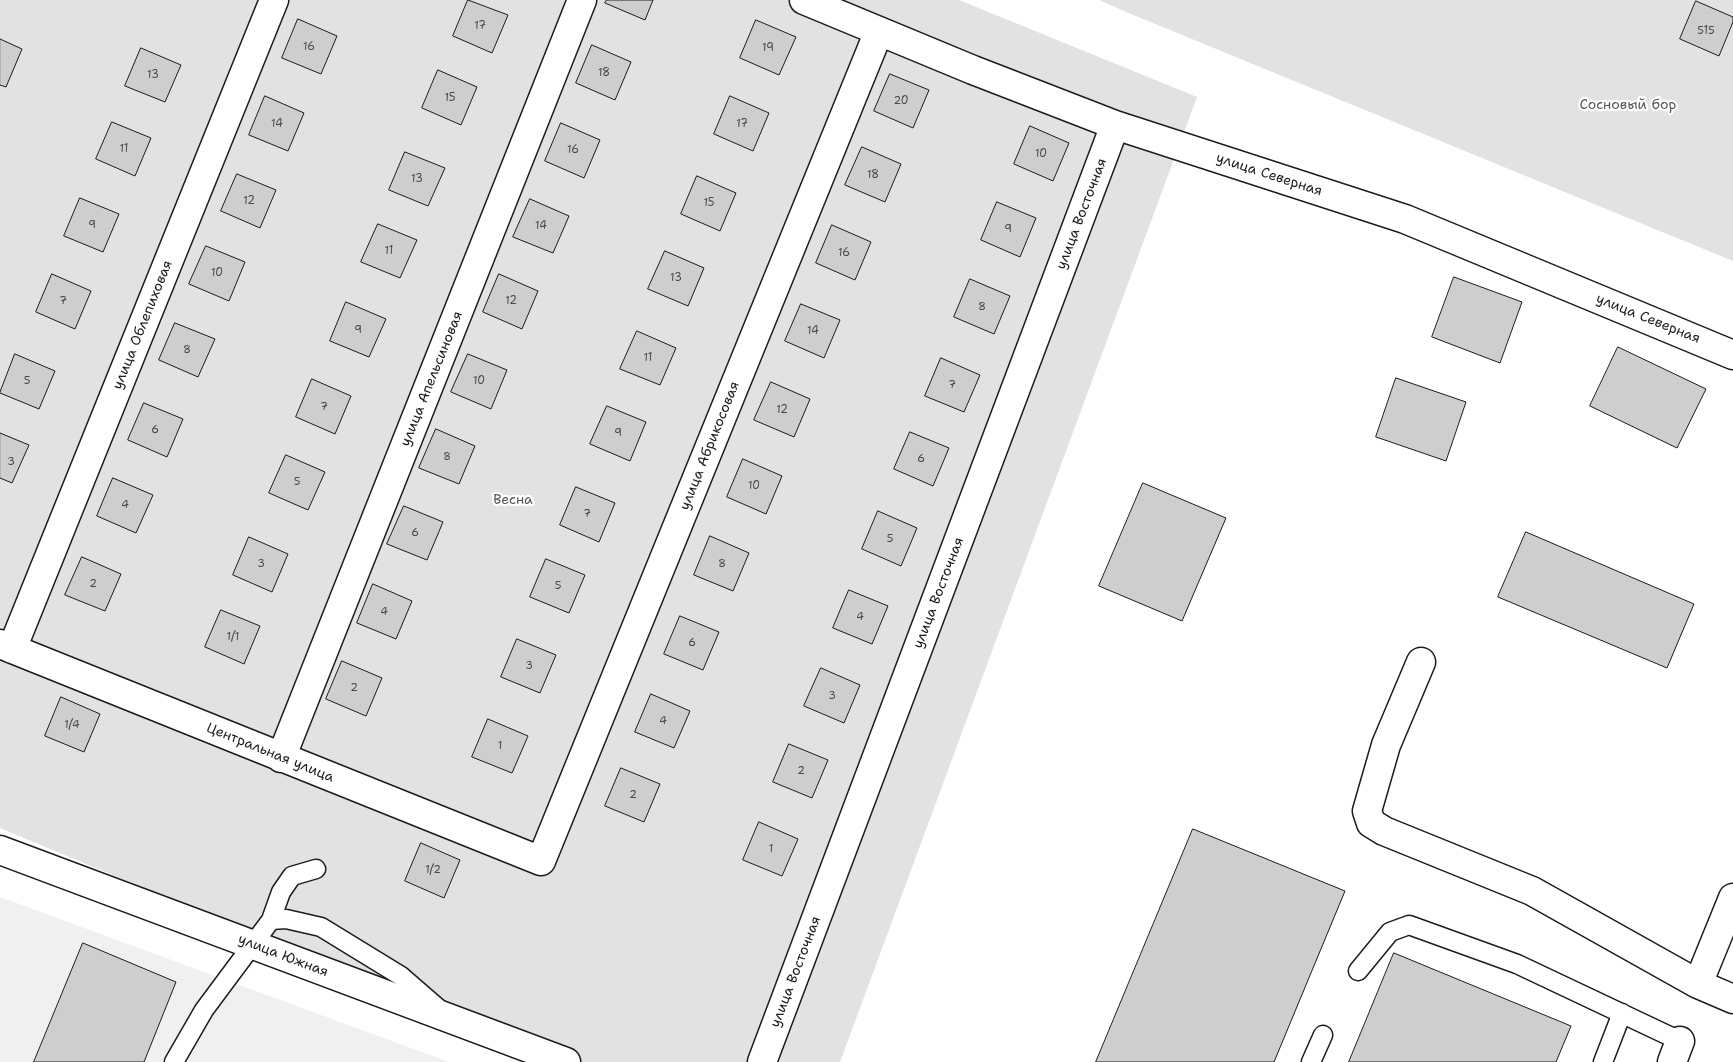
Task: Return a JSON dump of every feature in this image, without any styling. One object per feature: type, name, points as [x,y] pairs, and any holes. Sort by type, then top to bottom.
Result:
[{"type":"street","name":"улица Облепиховая","points":[[6,647],[274,0]]},
{"type":"street","name":"улица Апельсиновая","points":[[281,758],[582,0]]},
{"type":"street","name":"улица Северная","points":[[804,0],[1116,125],[1405,219],[1733,355]]},
{"type":"street","name":"улица Абрикосовая","points":[[541,861],[879,31]]},
{"type":"street","name":"улица Восточная","points":[[762,1062],[1116,125]]},
{"type":"street","name":"Центральная улица","points":[[6,647],[541,861]]},
{"type":"street","points":[[1421,662],[1386,744],[1367,811],[1371,823],[1384,831],[1532,891],[1698,984],[1733,999]]},
{"type":"street","name":"улица Южная","points":[[0,850],[566,1062]]},
{"type":"street","points":[[1698,984],[1733,898]]},
{"type":"lane","points":[[174,1062],[204,1010],[251,944],[271,920],[281,892],[292,876],[316,869]]},
{"type":"lane","points":[[271,920],[286,919],[321,927],[401,976],[451,1019]]},
{"type":"lane","points":[[1358,971],[1390,932],[1409,925],[1517,964],[1622,1013],[1676,1052]]},
{"type":"lane","points":[[1603,1062],[1622,1013]]},
{"type":"lane","points":[[1311,1062],[1322,1035]]},
{"type":"shaded area","points":[[0,897],[449,1062],[0,1062]]},
{"type":"green space","name":"Весна","points":[[0,0],[959,0],[1197,97],[840,1062],[560,1062],[0,828]]},
{"type":"green space","name":"Сосновый бор","points":[[1099,0],[1733,0],[1733,261],[1131,14]]},
{"type":"building","points":[[468,0],[508,15],[492,53],[453,36]]},
{"type":"building","points":[[607,0],[653,0],[645,20],[605,3]]},
{"type":"building","points":[[1696,1],[1733,17],[1733,22],[1719,56],[1680,39]]},
{"type":"building","points":[[298,19],[337,36],[321,74],[282,58]]},
{"type":"building","points":[[756,20],[796,37],[779,75],[740,58]]},
{"type":"building","points":[[0,39],[22,49],[6,87],[0,85]]},
{"type":"building","points":[[592,45],[631,62],[615,100],[576,83]]},
{"type":"building","points":[[141,48],[181,65],[165,102],[125,86]]},
{"type":"building","points":[[438,70],[477,87],[461,125],[422,108]]},
{"type":"building","points":[[890,74],[929,90],[913,128],[874,111]]},
{"type":"building","points":[[265,96],[304,113],[288,151],[249,135]]},
{"type":"building","points":[[730,96],[769,113],[753,151],[714,134]]},
{"type":"building","points":[[112,122],[151,138],[135,176],[96,159]]},
{"type":"building","points":[[561,123],[600,140],[584,178],[545,161]]},
{"type":"building","points":[[1030,126],[1069,143],[1053,181],[1014,164]]},
{"type":"building","points":[[862,147],[901,164],[885,202],[845,185]]},
{"type":"building","points":[[405,152],[445,168],[428,206],[389,190]]},
{"type":"building","points":[[237,174],[276,190],[260,228],[221,211]]},
{"type":"building","points":[[697,176],[736,193],[720,231],[681,214]]},
{"type":"building","points":[[80,198],[119,214],[103,252],[64,236]]},
{"type":"building","points":[[530,199],[569,216],[553,253],[513,237]]},
{"type":"building","points":[[997,202],[1036,218],[1020,257],[981,240]]},
{"type":"building","points":[[378,224],[417,240],[400,278],[361,262]]},
{"type":"building","points":[[832,225],[871,242],[855,280],[816,263]]},
{"type":"building","points":[[206,246],[245,262],[229,301],[189,284]]},
{"type":"building","points":[[665,251],[704,268],[688,306],[648,289]]},
{"type":"building","points":[[52,274],[91,291],[75,329],[36,312]]},
{"type":"building","points":[[499,274],[538,291],[522,329],[483,312]]},
{"type":"building","points":[[1454,277],[1522,302],[1500,363],[1432,337]]},
{"type":"building","points":[[970,279],[1010,296],[994,334],[954,317]]},
{"type":"building","points":[[346,302],[386,319],[369,357],[330,341]]},
{"type":"building","points":[[801,304],[840,320],[824,358],[785,341]]},
{"type":"building","points":[[175,323],[215,339],[198,377],[159,360]]},
{"type":"building","points":[[637,331],[676,348],[660,385],[620,369]]},
{"type":"building","points":[[1618,347],[1706,389],[1677,448],[1590,406]]},
{"type":"building","points":[[15,354],[55,371],[39,409],[0,393]]},
{"type":"building","points":[[468,354],[507,370],[491,409],[451,392]]},
{"type":"building","points":[[941,358],[980,375],[964,412],[925,396]]},
{"type":"building","points":[[1396,378],[1466,402],[1446,461],[1376,437]]},
{"type":"building","points":[[312,379],[351,396],[335,434],[296,417]]},
{"type":"building","points":[[771,382],[810,399],[794,437],[754,420]]},
{"type":"building","points":[[144,403],[183,419],[167,457],[128,440]]},
{"type":"building","points":[[607,406],[646,422],[630,461],[590,444]]},
{"type":"building","points":[[436,429],[475,446],[459,484],[419,468]]},
{"type":"building","points":[[910,432],[949,448],[933,486],[894,469]]},
{"type":"building","points":[[0,433],[29,445],[12,483],[0,478]]},
{"type":"building","points":[[286,455],[325,472],[308,510],[269,493]]},
{"type":"building","points":[[743,459],[782,476],[766,514],[727,497]]},
{"type":"building","points":[[113,478],[153,495],[136,533],[97,516]]},
{"type":"building","points":[[1143,483],[1226,518],[1182,621],[1099,586]]},
{"type":"building","points":[[576,487],[615,503],[599,542],[560,525]]},
{"type":"building","points":[[404,506],[443,522],[427,560],[387,544]]},
{"type":"building","points":[[878,511],[917,528],[901,566],[862,549]]},
{"type":"building","points":[[1526,532],[1694,604],[1667,668],[1498,597]]},
{"type":"building","points":[[710,536],[749,553],[733,591],[694,575]]},
{"type":"building","points":[[249,537],[288,554],[272,592],[233,575]]},
{"type":"building","points":[[82,557],[121,574],[105,611],[65,595]]},
{"type":"building","points":[[546,559],[585,575],[569,613],[530,597]]},
{"type":"building","points":[[373,584],[412,601],[396,639],[357,623]]},
{"type":"building","points":[[849,590],[888,606],[872,644],[833,628]]},
{"type":"building","points":[[221,610],[260,626],[244,664],[205,647]]},
{"type":"building","points":[[680,616],[719,632],[703,670],[664,654]]},
{"type":"building","points":[[517,639],[556,655],[540,693],[501,677]]},
{"type":"building","points":[[342,661],[382,678],[366,716],[326,699]]},
{"type":"building","points":[[821,668],[860,685],[844,723],[804,706]]},
{"type":"building","points":[[651,694],[690,711],[674,748],[635,732]]},
{"type":"building","points":[[61,697],[100,714],[84,752],[45,736]]},
{"type":"building","points":[[488,719],[528,736],[512,773],[472,757]]},
{"type":"building","points":[[789,744],[828,760],[812,798],[773,782]]},
{"type":"building","points":[[621,768],[660,784],[644,822],[605,806]]},
{"type":"building","points":[[759,822],[798,839],[782,876],[743,860]]},
{"type":"building","points":[[1193,829],[1345,891],[1274,1062],[1096,1062]]},
{"type":"building","points":[[421,843],[460,860],[444,898],[405,881]]},
{"type":"building","points":[[83,943],[176,982],[144,1062],[34,1062]]},
{"type":"building","points":[[1394,953],[1571,1026],[1556,1062],[1349,1062]]}]
